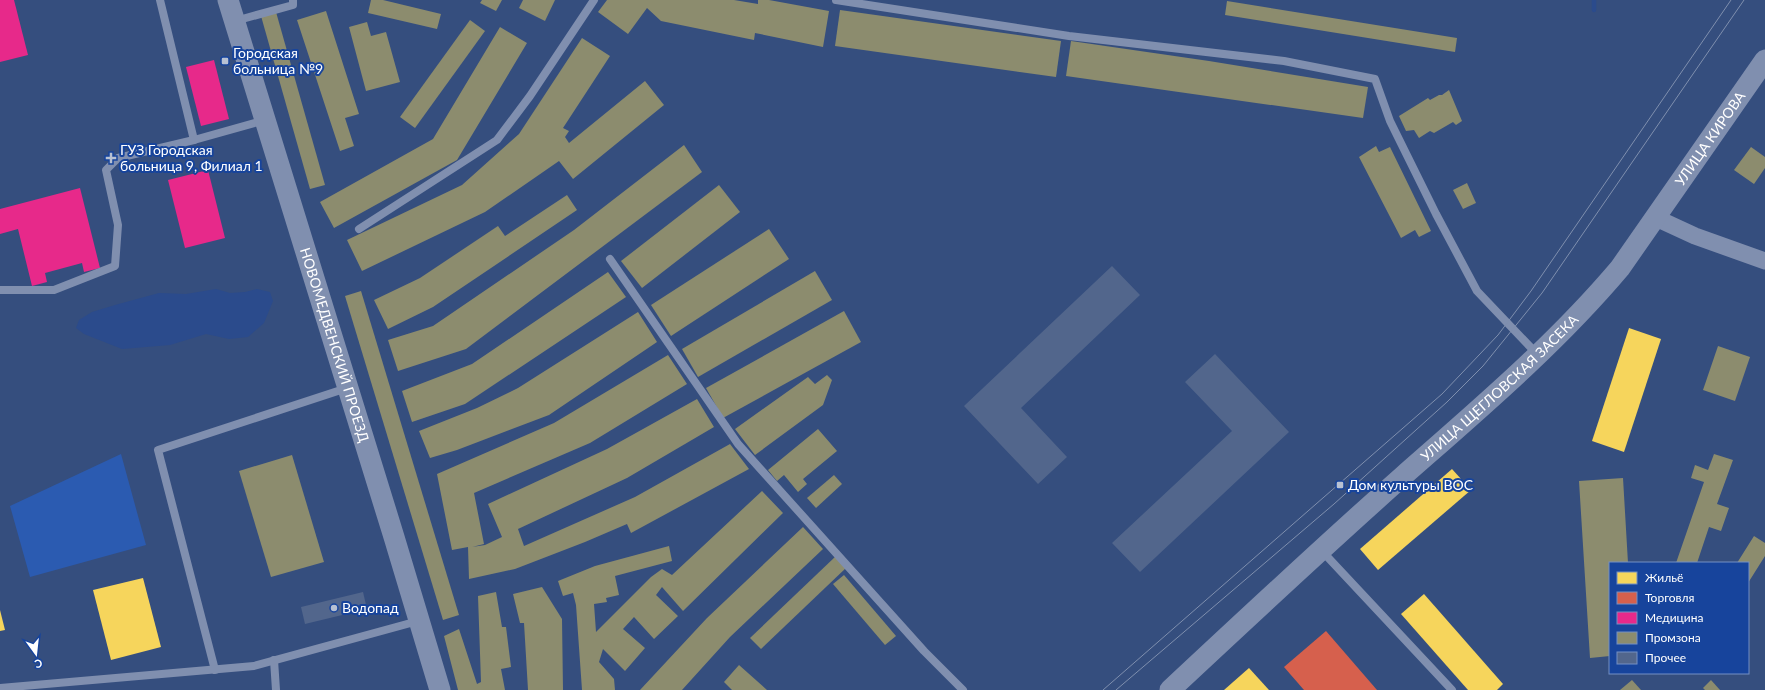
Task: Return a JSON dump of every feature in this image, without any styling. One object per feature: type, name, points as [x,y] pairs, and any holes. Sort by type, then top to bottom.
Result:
[{"type":"street","name":"НОВОМЕДВЕНСКИЙ ПРОЕЗД","points":[[228,0],[440,690]]},
{"type":"street","name":"УЛИЦА КИРОВА","points":[[1656,218],[1765,60]]},
{"type":"street","name":"УЛИЦА ЩЕГЛОВСКАЯ ЗАСЕКА","points":[[1170,690],[1320,550],[1538,355],[1595,298],[1620,268],[1656,218]]},
{"type":"street","points":[[1656,218],[1695,236],[1765,261]]},
{"type":"lane","points":[[160,0],[194,140]]},
{"type":"lane","points":[[235,21],[293,5],[294,0]]},
{"type":"lane","points":[[359,229],[497,140],[530,96],[594,0]]},
{"type":"lane","points":[[836,0],[1069,36],[1284,61],[1375,79],[1390,121],[1436,214],[1477,291],[1538,355]]},
{"type":"lane","points":[[0,290],[54,290],[115,266],[118,225],[106,170],[118,158],[194,140],[266,120]]},
{"type":"lane","points":[[610,259],[738,444],[924,651],[963,690]]},
{"type":"lane","points":[[215,670],[158,450],[348,387]]},
{"type":"lane","points":[[1320,550],[1452,690]]},
{"type":"lane","points":[[0,688],[254,666],[418,621]]},
{"type":"lane","points":[[274,660],[276,690]]},
{"type":"shaded area","points":[[216,289],[230,293],[245,292],[257,289],[270,292],[273,301],[264,323],[248,337],[229,339],[206,334],[170,345],[122,349],[84,334],[76,328],[79,320],[92,312],[115,305],[159,293],[186,294]]},
{"type":"shaded area","points":[[121,454],[146,545],[30,577],[10,506]]},
{"type":"building: Жильё","points":[[1629,328],[1661,339],[1624,452],[1592,441]]},
{"type":"building: Жильё","points":[[1452,469],[1471,490],[1378,570],[1360,549]]},
{"type":"building: Жильё","points":[[143,578],[161,647],[111,660],[93,590]]},
{"type":"building: Жильё","points":[[1424,594],[1503,684],[1497,690],[1468,690],[1401,614]]},
{"type":"building: Жильё","points":[[0,610],[5,630],[0,631]]},
{"type":"building: Жильё","points":[[1249,668],[1269,690],[1224,690]]},
{"type":"building: Торговля","points":[[1326,631],[1377,690],[1304,690],[1284,667]]},
{"type":"building: Медицина","points":[[0,0],[14,0],[28,55],[0,62]]},
{"type":"building: Медицина","points":[[214,60],[229,119],[201,126],[186,67]]},
{"type":"building: Медицина","points":[[208,170],[225,238],[185,248],[168,180]]},
{"type":"building: Медицина","points":[[80,188],[100,268],[84,272],[82,263],[45,273],[47,282],[32,286],[18,229],[0,234],[0,209]]},
{"type":"building: Промзона","points":[[371,0],[383,0],[441,14],[437,29],[368,13]]},
{"type":"building: Промзона","points":[[482,0],[502,0],[496,11],[480,3]]},
{"type":"building: Промзона","points":[[523,0],[555,0],[545,21],[519,8]]},
{"type":"building: Промзона","points":[[607,0],[734,0],[758,4],[758,0],[769,0],[829,11],[823,47],[755,33],[754,40],[661,21],[647,8],[628,34],[598,12]]},
{"type":"building: Промзона","points":[[1227,1],[1457,38],[1455,52],[1225,15]]},
{"type":"building: Промзона","points":[[840,10],[1061,41],[1056,77],[835,46]]},
{"type":"building: Промзона","points":[[326,11],[359,114],[345,118],[354,146],[340,151],[297,20]]},
{"type":"building: Промзона","points":[[276,12],[325,185],[310,189],[261,16]]},
{"type":"building: Промзона","points":[[470,20],[485,31],[415,128],[400,117]]},
{"type":"building: Промзона","points":[[367,22],[371,36],[386,32],[400,82],[366,91],[349,27]]},
{"type":"building: Промзона","points":[[500,27],[527,43],[457,160],[334,228],[320,202],[433,139]]},
{"type":"building: Промзона","points":[[582,38],[610,56],[563,128],[569,131],[565,137],[569,143],[645,81],[664,105],[573,179],[559,161],[485,212],[362,271],[347,240],[462,185],[519,134]]},
{"type":"building: Промзона","points":[[1071,41],[1209,61],[1368,87],[1363,118],[1066,76]]},
{"type":"building: Промзона","points":[[1449,90],[1462,121],[1456,125],[1453,122],[1434,133],[1430,131],[1419,138],[1414,130],[1406,131],[1399,116],[1428,98],[1430,100]]},
{"type":"building: Промзона","points":[[684,145],[702,172],[466,349],[398,371],[388,340],[433,326],[574,230]]},
{"type":"building: Промзона","points":[[1376,146],[1379,152],[1390,147],[1431,231],[1419,237],[1415,230],[1401,238],[1359,157]]},
{"type":"building: Промзона","points":[[1751,147],[1765,157],[1765,168],[1754,184],[1734,170]]},
{"type":"building: Промзона","points":[[1467,183],[1476,203],[1463,209],[1453,190]]},
{"type":"building: Промзона","points":[[719,185],[740,212],[642,288],[621,261]]},
{"type":"building: Промзона","points":[[567,195],[577,210],[433,307],[388,329],[374,300],[420,278],[498,226],[505,236]]},
{"type":"building: Промзона","points":[[769,229],[789,259],[671,336],[651,305]]},
{"type":"building: Промзона","points":[[815,271],[832,300],[698,377],[682,349]]},
{"type":"building: Промзона","points":[[608,272],[626,297],[465,404],[412,422],[402,391],[472,364]]},
{"type":"building: Промзона","points":[[361,291],[459,615],[443,620],[345,296]]},
{"type":"building: Промзона","points":[[844,311],[861,342],[723,418],[706,388]]},
{"type":"building: Промзона","points":[[638,312],[657,342],[549,415],[457,450],[430,458],[419,431],[477,408],[518,388]]},
{"type":"building: Промзона","points":[[1718,346],[1750,357],[1735,401],[1703,390]]},
{"type":"building: Промзона","points":[[668,355],[687,384],[590,443],[474,493],[484,544],[472,547],[485,545],[502,537],[488,504],[607,449],[697,399],[714,427],[627,478],[518,529],[524,546],[635,497],[730,444],[749,469],[631,533],[627,524],[515,569],[469,579],[468,547],[452,550],[437,474],[554,423]]},
{"type":"building: Промзона","points":[[827,375],[832,380],[823,405],[755,455],[735,429],[808,377],[815,384]]},
{"type":"building: Промзона","points":[[818,429],[837,451],[803,479],[807,484],[798,492],[784,475],[777,481],[768,470]]},
{"type":"building: Промзона","points":[[1714,454],[1733,460],[1717,504],[1729,508],[1721,531],[1709,527],[1697,562],[1676,562],[1704,482],[1691,478],[1695,465],[1708,470]]},
{"type":"building: Промзона","points":[[292,455],[324,562],[271,577],[239,471]]},
{"type":"building: Промзона","points":[[834,475],[842,484],[816,508],[807,498]]},
{"type":"building: Промзона","points":[[1623,478],[1628,562],[1609,562],[1609,656],[1590,658],[1579,481]]},
{"type":"building: Промзона","points":[[762,491],[783,513],[683,611],[662,587],[656,595],[678,616],[654,639],[634,617],[623,629],[645,648],[625,671],[603,649],[599,662],[614,679],[615,690],[582,690],[576,605],[573,593],[563,596],[558,581],[595,566],[669,546],[672,561],[615,576],[619,595],[606,598],[607,602],[594,604],[596,632],[651,577],[662,569],[672,575]]},
{"type":"building: Промзона","points":[[803,527],[823,549],[730,637],[682,690],[640,690],[707,618]]},
{"type":"building: Промзона","points":[[1754,536],[1765,543],[1765,556],[1749,581],[1749,562],[1738,562]]},
{"type":"building: Промзона","points":[[836,556],[847,567],[761,649],[750,638]]},
{"type":"building: Промзона","points":[[844,575],[896,636],[885,645],[833,584]]},
{"type":"building: Промзона","points":[[542,587],[562,619],[563,690],[528,690],[524,623],[520,623],[513,594]]},
{"type":"building: Промзона","points":[[496,592],[502,627],[506,627],[511,667],[501,669],[505,690],[458,690],[444,636],[459,629],[477,684],[481,682],[478,596]]},
{"type":"building: Промзона","points":[[739,665],[767,690],[732,690],[724,682]]},
{"type":"building: Промзона","points":[[1632,680],[1641,690],[1620,690]]},
{"type":"building: Промзона","points":[[1711,680],[1720,690],[1705,690],[1703,688]]},
{"type":"building: Прочее","points":[[1112,266],[1140,295],[1021,408],[1067,457],[1038,484],[964,406]]},
{"type":"building: Прочее","points":[[1215,354],[1289,432],[1140,572],[1112,543],[1232,431],[1185,382]]},
{"type":"building: Прочее","name":"Водопад","points":[[363,592],[367,609],[305,624],[301,607]]},
{"type":"waterway","points":[[1594,0],[1594,10]]},
{"type":"tram line","points":[[1103,690],[1442,394],[1498,335],[1531,291],[1731,0]]},
{"type":"tram line","points":[[1116,690],[1334,504],[1447,402],[1483,366],[1542,293],[1744,0]]},
{"type":"place","name":"Городская больница №9","points":[[225,61]]},
{"type":"place","name":"ГУЗ Городская больница 9, Филиал 1","points":[[111,158]]},
{"type":"place","name":"Дом культуры ВОС","points":[[1340,485]]},
{"type":"place","name":"Водопад","points":[[334,608]]}]
